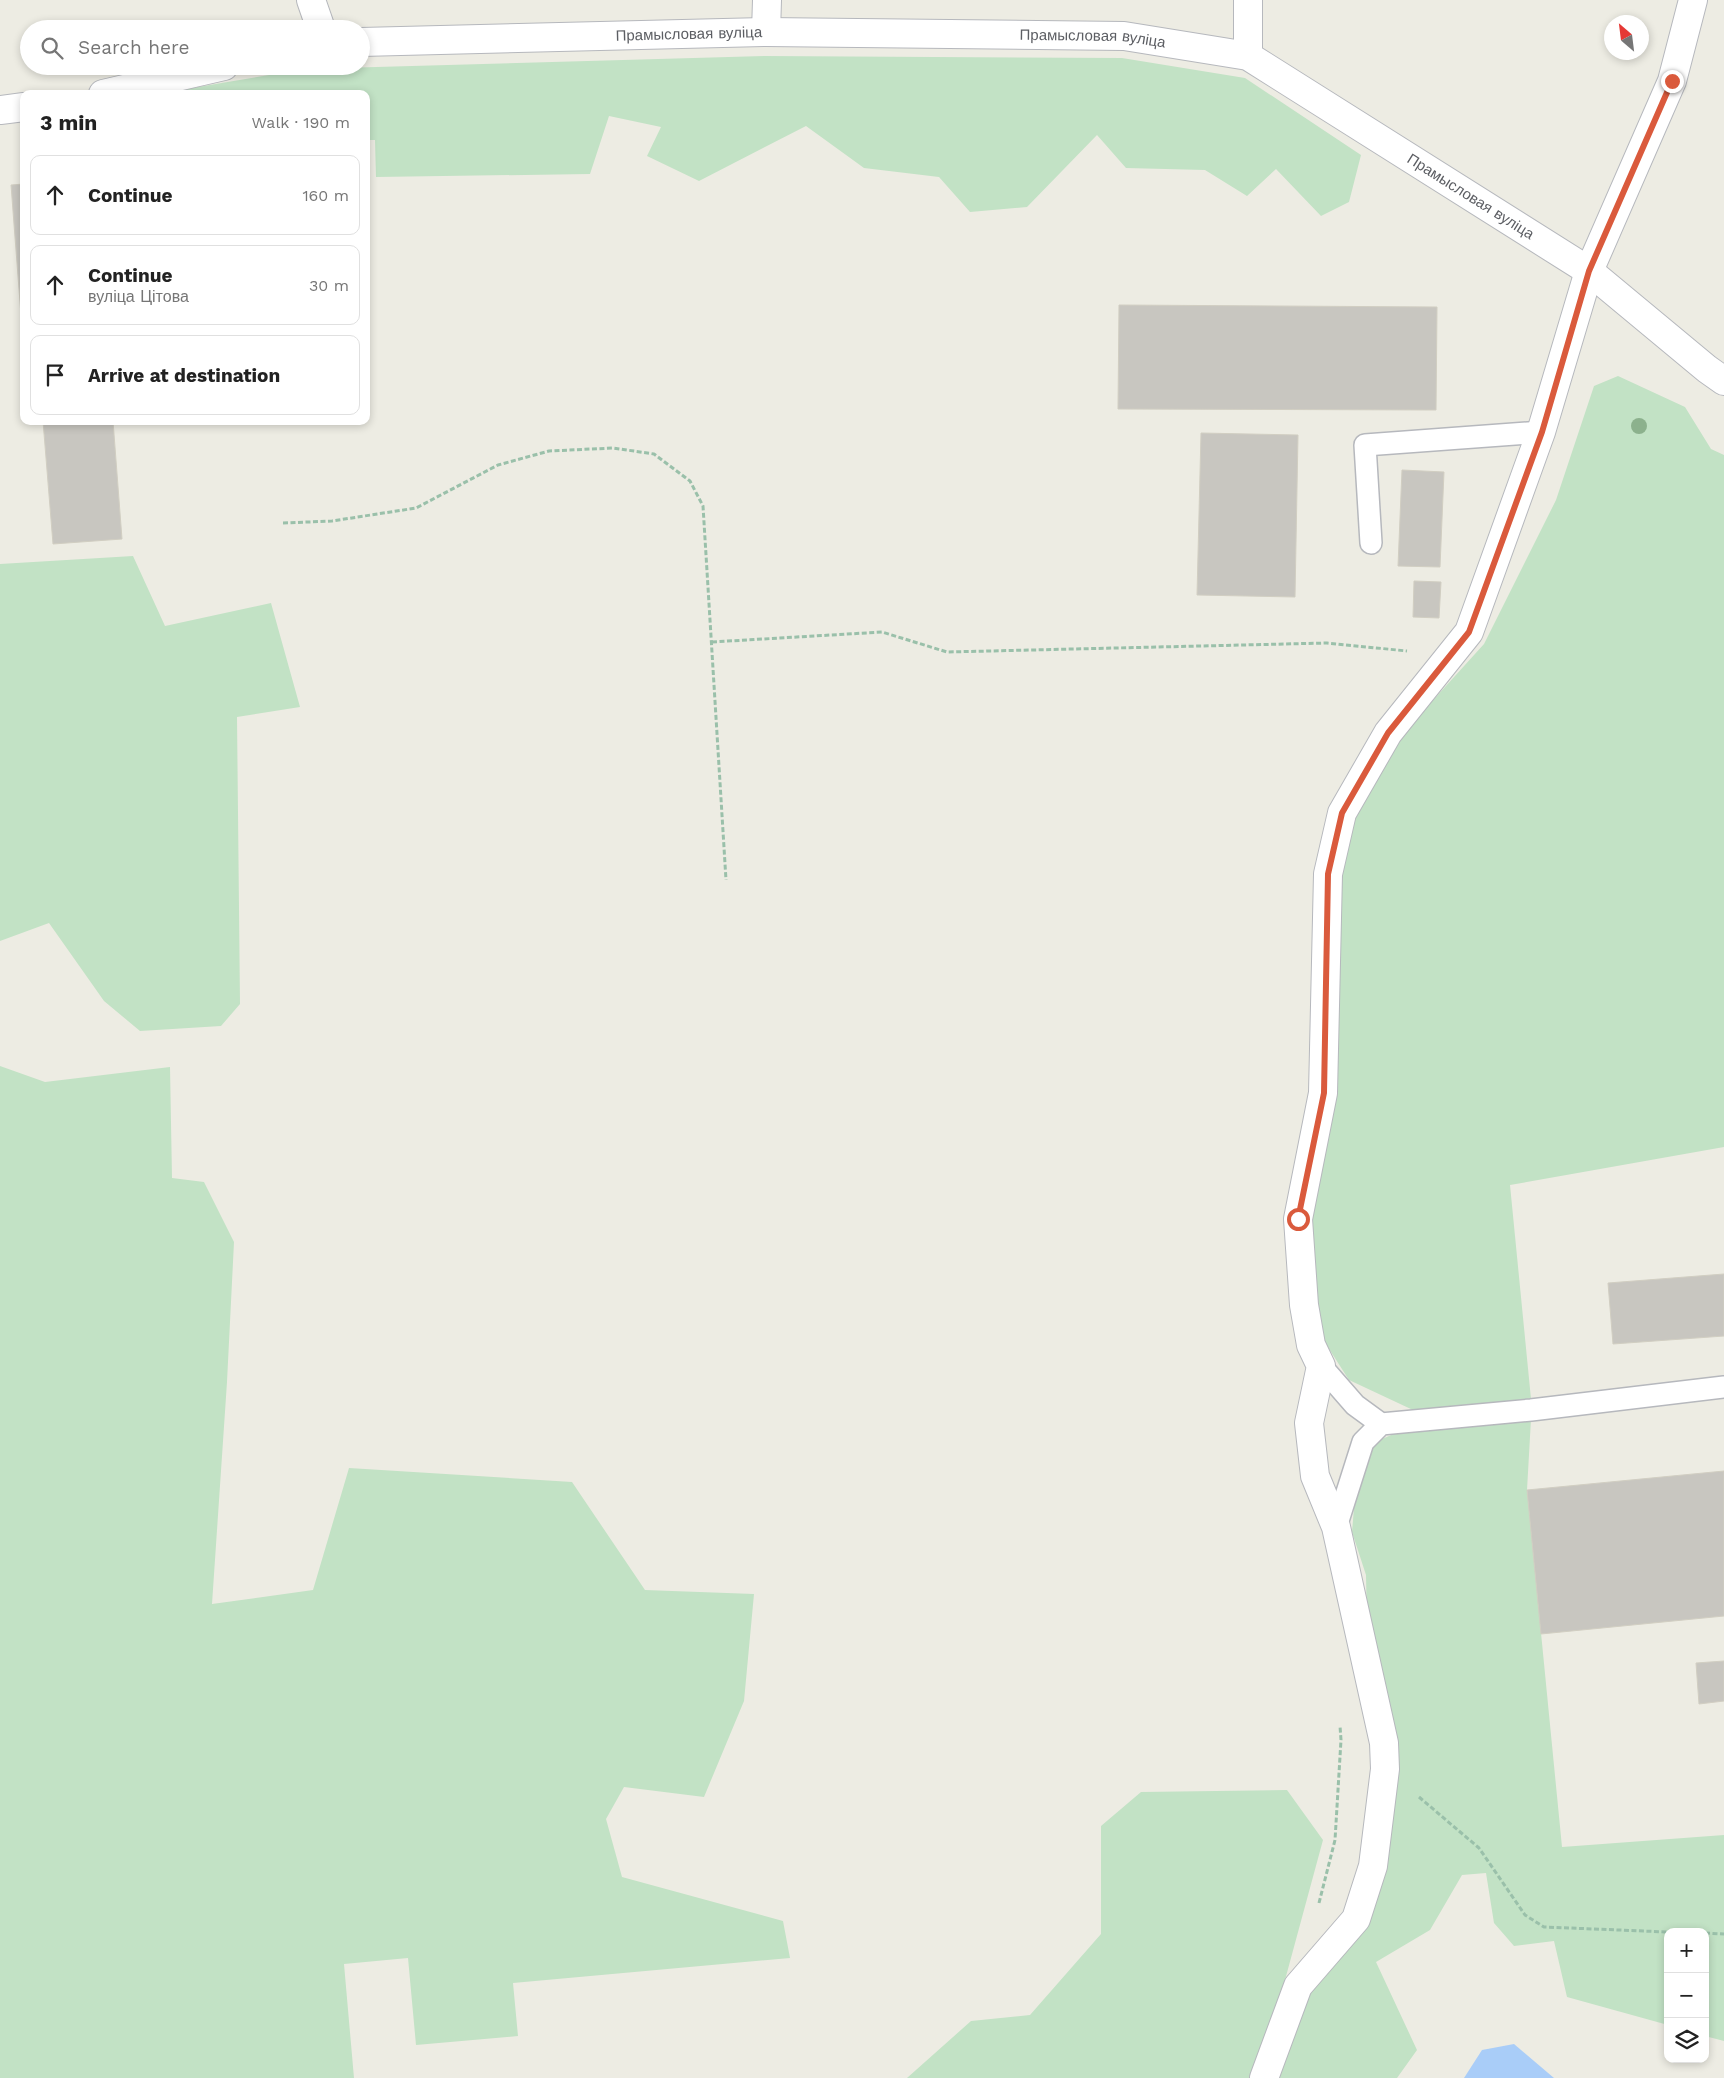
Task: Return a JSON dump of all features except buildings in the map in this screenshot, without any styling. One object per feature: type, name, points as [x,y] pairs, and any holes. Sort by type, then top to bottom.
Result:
[{"type":"street","points":[[311,0],[318,20]]},
{"type":"street","points":[[766,32],[767,0]]},
{"type":"street","points":[[1248,0],[1248,56]]},
{"type":"street","points":[[1264,2078],[1298,1986],[1356,1918],[1373,1866],[1386,1769],[1384,1743],[1336,1527],[1315,1476],[1309,1423],[1321,1366],[1311,1345],[1306,1313],[1298,1219],[1324,1093],[1328,874],[1342,813],[1388,733],[1469,632],[1542,432],[1589,271],[1672,81],[1693,0]]},
{"type":"street","name":"Прамысловая вуліца","points":[[370,42],[766,32],[1124,36],[1248,56],[1589,271],[1718,370]]},
{"type":"street","points":[[120,90],[185,75]]},
{"type":"street","points":[[0,110],[20,108]]},
{"type":"lane","points":[[1371,543],[1364,445],[1542,432]]},
{"type":"lane","points":[[1321,1366],[1355,1405],[1381,1424]]},
{"type":"lane","points":[[1336,1527],[1363,1442],[1381,1424],[1531,1410],[1724,1387]]},
{"type":"path","points":[[283,523],[332,521],[416,508],[498,465],[549,451],[613,448],[654,454],[690,481],[703,506],[726,880]]},
{"type":"path","points":[[712,642],[882,632],[947,652],[1327,643],[1450,656]]},
{"type":"path","points":[[1319,1904],[1335,1840],[1341,1740],[1340,1721]]},
{"type":"path","points":[[1386,1769],[1479,1848],[1525,1915],[1544,1927],[1664,1932]]},
{"type":"path","points":[[1709,1933],[1724,1934]]},
{"type":"green space","points":[[765,56],[1122,58],[1245,78],[1361,155],[1349,202],[1321,216],[1276,169],[1247,196],[1205,170],[1126,168],[1097,135],[1027,207],[970,212],[939,177],[864,168],[806,126],[699,181],[647,156],[661,127],[609,116],[590,174],[376,177],[375,140],[370,140],[370,90],[180,90],[269,75],[370,75],[370,67]]},
{"type":"green space","points":[[1618,376],[1685,407],[1711,449],[1724,455],[1724,1147],[1510,1185],[1531,1399],[1413,1410],[1349,1380],[1324,1341],[1316,1303],[1310,1220],[1337,1093],[1338,874],[1349,820],[1396,741],[1484,644],[1556,500],[1594,386]]},
{"type":"green space","points":[[133,556],[165,626],[271,603],[300,707],[237,717],[240,1004],[221,1026],[140,1031],[104,1001],[49,923],[0,941],[0,564]]},
{"type":"green space","points":[[0,1066],[45,1082],[170,1067],[172,1178],[204,1182],[234,1242],[227,1382],[212,1604],[313,1590],[349,1468],[572,1482],[645,1590],[754,1594],[744,1701],[704,1797],[624,1787],[606,1819],[622,1877],[783,1921],[790,1958],[513,1983],[518,2036],[416,2045],[408,1958],[344,1964],[354,2078],[0,2078]]},
{"type":"green space","points":[[1531,1419],[1527,1490],[1562,1847],[1724,1835],[1724,2041],[1709,2037],[1709,1928],[1664,1928],[1664,2024],[1567,1997],[1554,1941],[1514,1946],[1494,1923],[1486,1873],[1462,1875],[1430,1930],[1376,1962],[1417,2050],[1397,2078],[1274,2078],[1305,1994],[1384,1866],[1367,1628],[1366,1575],[1352,1532],[1355,1496],[1370,1450],[1382,1439],[1396,1433]]},
{"type":"green space","points":[[1287,1790],[1323,1840],[1285,1980],[1250,2078],[907,2078],[971,2021],[1030,2015],[1101,1934],[1101,1826],[1141,1792]]},
{"type":"water","points":[[1514,2044],[1554,2078],[1464,2078],[1482,2050]]},
{"type":"route","points":[[1298,1219],[1324,1093],[1328,874],[1342,813],[1388,733],[1469,632],[1542,432],[1589,271],[1672,81]]}]
